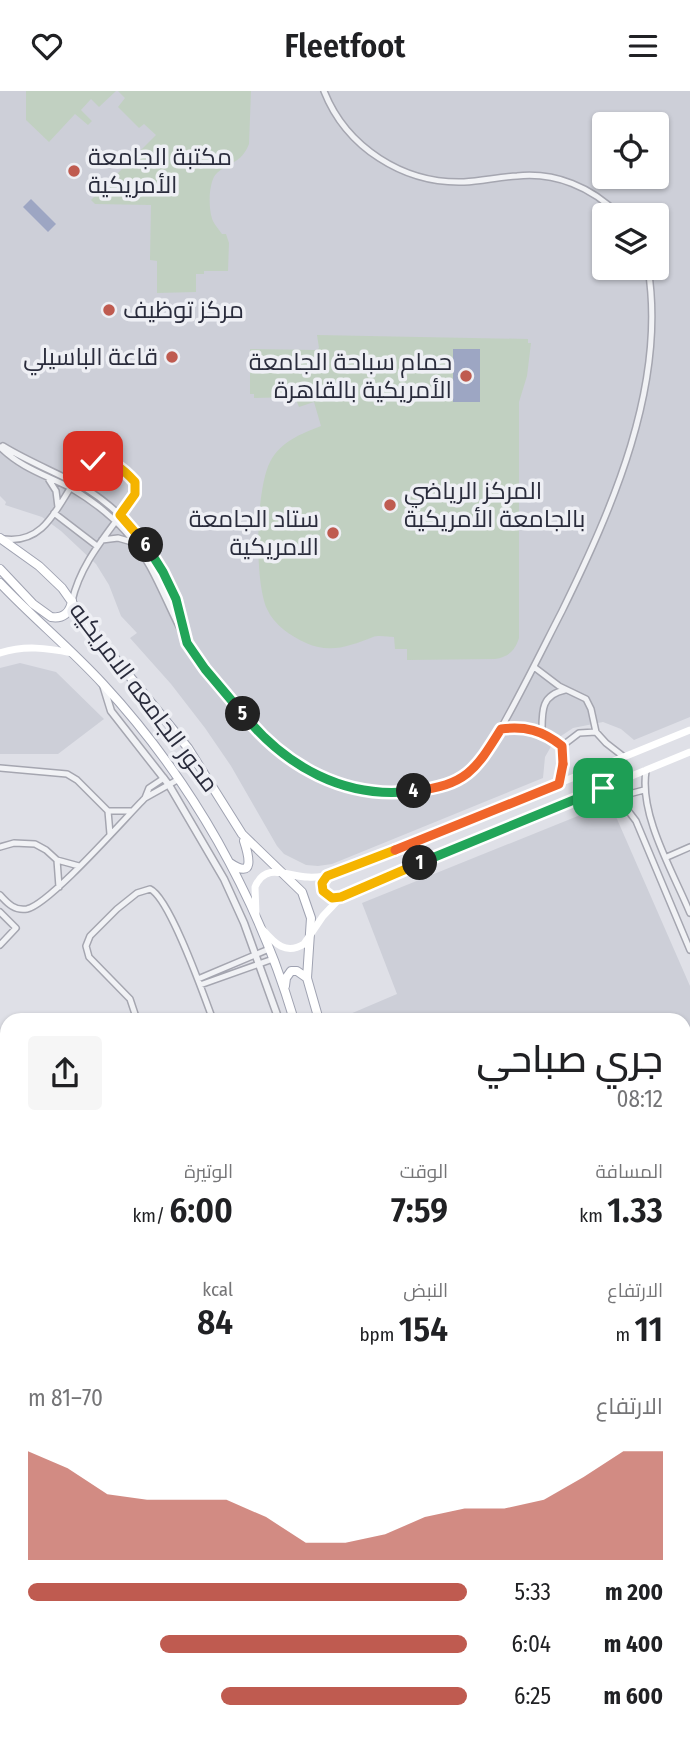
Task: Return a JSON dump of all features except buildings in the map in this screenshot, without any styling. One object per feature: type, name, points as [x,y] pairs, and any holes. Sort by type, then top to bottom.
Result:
[{"type":"main road","name":"محور الجامعه الامريكيه","points":[[0,539],[38,566],[72,601],[188,748],[242,834],[260,855],[296,884],[306,900],[310,918],[307,978],[317,1013]]},
{"type":"main road","points":[[0,569],[33,604],[51,617],[63,615],[72,601]]},
{"type":"main road","name":"محور الجامعه الامريكيه","points":[[0,583],[102,683],[142,730],[178,779],[227,861],[257,921],[292,1013]]},
{"type":"main road","points":[[0,653],[21,648],[73,653]]},
{"type":"main road","points":[[341,897],[300,947],[284,948],[274,942],[257,921],[254,892],[257,881],[271,871],[282,871],[299,877],[327,876],[690,730]]},
{"type":"main road","points":[[327,876],[322,883],[325,894],[332,898],[341,897],[690,752]]},
{"type":"main road","points":[[227,861],[239,869],[249,864],[250,858],[242,834]]},
{"type":"main road","points":[[284,989],[286,978],[291,971],[297,971],[307,978]]},
{"type":"street","points":[[324,91],[336,116],[357,141],[397,168],[429,179],[445,181],[520,175],[546,176],[584,188],[606,203]]},
{"type":"street","points":[[118,518],[151,567],[187,643],[211,677],[274,747],[308,771],[345,786],[394,793],[446,785],[466,776],[474,769],[501,729],[605,521],[629,454],[642,399],[649,350],[649,280]]},
{"type":"street","points":[[0,446],[19,464],[47,478],[74,486]]},
{"type":"street","points":[[0,446],[74,486],[118,518],[147,545],[180,610],[187,643]]},
{"type":"street","points":[[0,539],[18,540],[29,537],[44,527],[91,462],[106,460],[134,480],[137,489],[134,497],[97,546],[78,578],[72,601]]},
{"type":"street","points":[[47,478],[56,491],[56,510],[97,546]]},
{"type":"street","points":[[102,540],[118,538],[136,545]]},
{"type":"street","points":[[534,667],[565,690],[586,699],[596,731],[624,757]]},
{"type":"street","points":[[102,683],[111,711],[169,785],[223,880],[260,963],[277,1013]]},
{"type":"street","points":[[542,732],[541,710],[545,701],[554,693],[565,690]]},
{"type":"street","points":[[501,729],[527,728],[542,732],[562,746]]},
{"type":"street","points":[[562,746],[579,733],[596,731]]},
{"type":"street","points":[[559,784],[563,765],[562,746]]},
{"type":"street","points":[[0,768],[67,774],[108,811],[110,834]]},
{"type":"street","points":[[646,771],[645,790],[650,817],[690,913]]},
{"type":"street","points":[[145,798],[149,788],[164,778]]},
{"type":"street","points":[[0,895],[11,906],[25,909],[38,905],[59,887],[145,798],[178,779]]},
{"type":"street","points":[[603,788],[621,800],[636,821],[690,950]]},
{"type":"street","points":[[621,800],[629,794],[645,790]]},
{"type":"street","points":[[108,811],[132,811]]},
{"type":"street","points":[[0,847],[14,843],[35,844],[57,860],[79,866]]},
{"type":"street","points":[[667,857],[690,847]]},
{"type":"street","points":[[57,860],[59,887]]},
{"type":"street","points":[[666,893],[679,887]]},
{"type":"street","points":[[135,1013],[130,999],[89,957],[86,947],[90,936],[137,893],[149,889],[160,897],[210,1013]]},
{"type":"street","points":[[0,912],[16,929],[0,945]]},
{"type":"street","points":[[199,982],[269,949]]},
{"type":"street","points":[[199,982],[273,959]]},
{"type":"street","points":[[241,961],[244,969]]},
{"type":"shaded area","points":[[0,91],[690,91],[690,717],[634,740],[621,729],[603,722],[573,728],[551,740],[553,743],[545,757],[543,778],[332,864],[306,865],[284,854],[277,846],[231,766],[205,728],[130,638],[137,633],[121,616],[109,585],[96,564],[42,517],[5,505],[6,502],[0,496]]},
{"type":"shaded area","points":[[20,663],[56,672],[104,719],[58,754],[0,754],[0,668]]},
{"type":"shaded area","points":[[610,803],[690,986],[690,1013],[352,1013],[397,994],[362,903]]},
{"type":"green space","points":[[26,91],[116,91],[99,107],[91,99],[81,110],[92,121],[88,125],[75,114],[49,142],[26,120]]},
{"type":"green space","points":[[118,91],[251,91],[249,144],[239,159],[217,173],[210,189],[211,216],[222,234],[226,234],[229,243],[228,271],[204,271],[204,274],[196,274],[196,292],[157,293],[157,261],[150,260],[151,205],[95,204],[91,200],[156,135],[144,124],[139,128],[118,107],[125,98]]},
{"type":"green space","name":"المركز الرياضي بالجامعة الأمريكية","points":[[317,335],[528,339],[528,343],[531,343],[527,376],[519,402],[519,638],[513,650],[504,657],[407,660],[407,649],[395,649],[394,637],[381,636],[340,647],[323,648],[295,637],[278,625],[270,615],[260,578],[258,535],[265,475],[270,462],[280,449],[292,439],[321,426],[314,402],[299,407],[295,397],[254,398],[254,394],[250,394],[250,349],[317,350]]},
{"type":"water","points":[[31,199],[56,224],[48,232],[23,207]]},
{"type":"water","name":"حمام سباحة الجامعة الأمريكية بالقاهرة","points":[[453,349],[480,349],[480,402],[453,402]]},
{"type":"place","name":"مكتبة الجامعة الأمريكية","points":[[74,171]]},
{"type":"place","name":"مركز توظيف","points":[[109,310]]},
{"type":"place","name":"قاعة الباسيلي","points":[[172,357]]},
{"type":"place","name":"حمام سباحة الجامعة الأمريكية بالقاهرة","points":[[466,376]]},
{"type":"place","name":"المركز الرياضي بالجامعة الأمريكية","points":[[390,505]]},
{"type":"place","name":"ستاد الجامعة الامريكية","points":[[333,533]]},
{"type":"route","points":[[93,461],[104,459],[134,480],[137,489],[135,494],[120,515],[147,545],[163,572],[180,610],[187,643],[198,660],[263,737],[296,764],[345,786],[382,793],[407,792],[435,788],[466,776],[482,760],[501,729],[519,727],[534,730],[562,746],[563,765],[559,784],[327,876],[322,887],[328,897],[341,897],[359,887],[603,788]]}]
